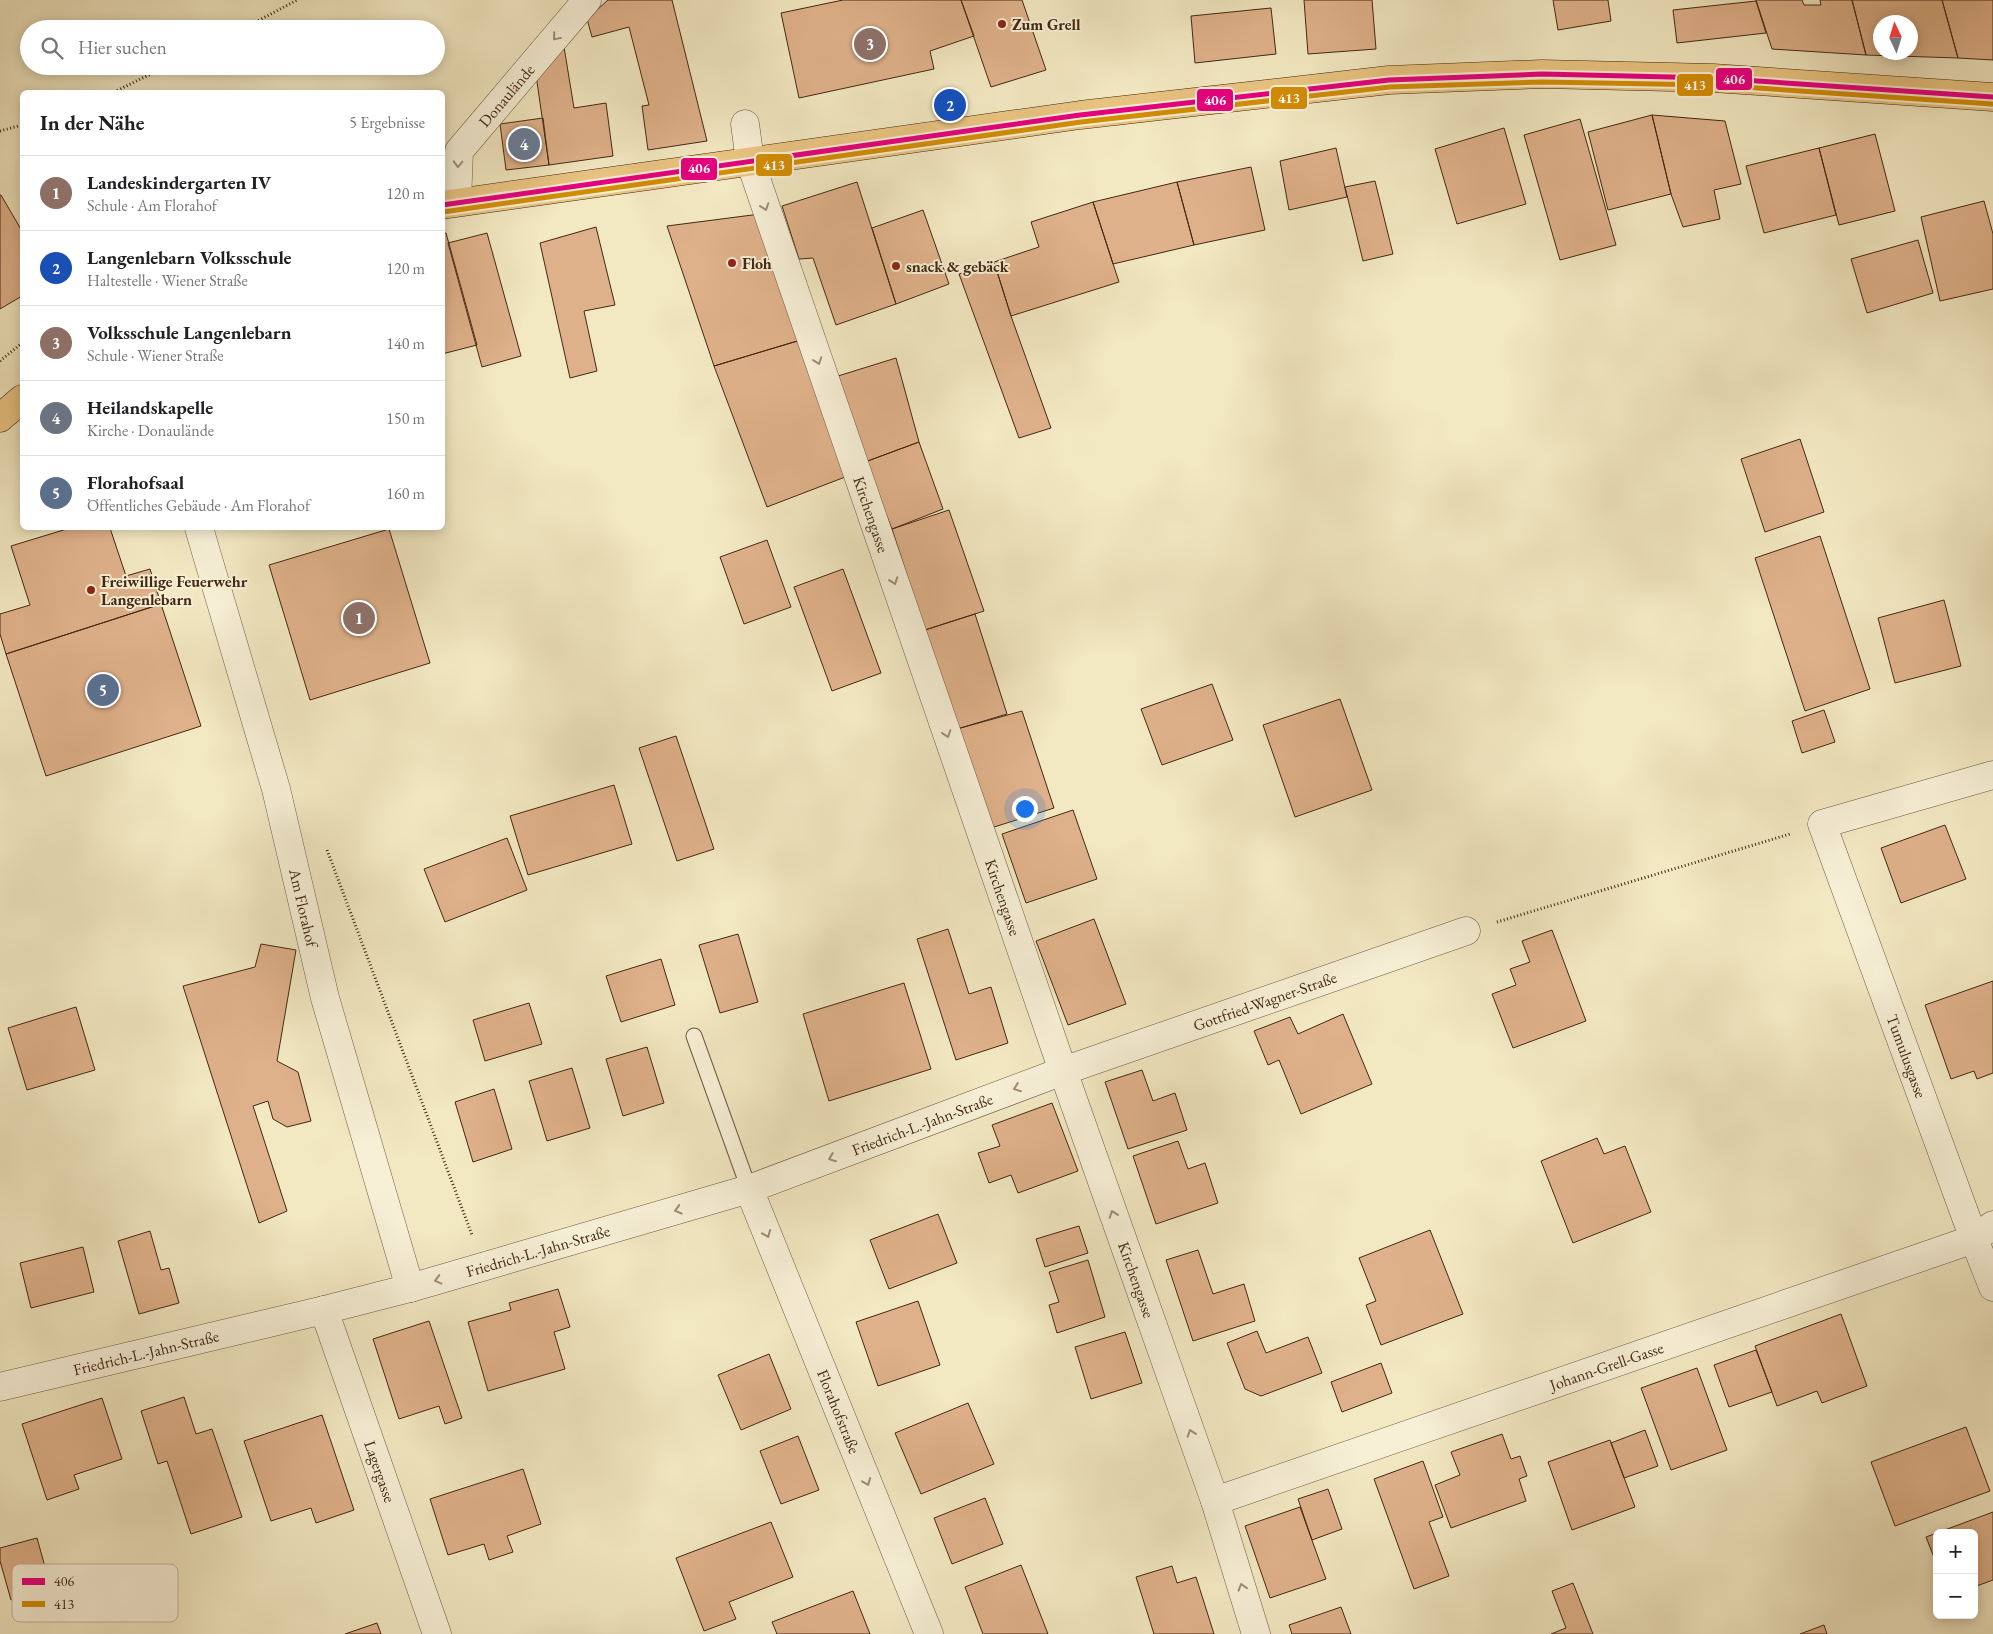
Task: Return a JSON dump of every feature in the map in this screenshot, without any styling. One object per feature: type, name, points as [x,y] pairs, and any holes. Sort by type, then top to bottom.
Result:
[{"type":"main road","points":[[450,204],[1071,116],[1389,80],[1542,74],[1713,78],[1993,98]]},
{"type":"main road","points":[[0,418],[20,401]]},
{"type":"street","name":"Donaulände","points":[[450,204],[459,151],[587,0]]},
{"type":"street","name":"Kirchengasse","points":[[745,124],[750,161],[1062,1070],[1214,1501],[1256,1634]]},
{"type":"street","name":"Am Florahof","points":[[200,530],[276,789],[325,998],[410,1288]]},
{"type":"street","points":[[1822,824],[1993,775]]},
{"type":"street","name":"Tumulusgasse","points":[[1822,824],[1983,1232],[1993,1287]]},
{"type":"street","name":"Gottfried-Wagner-Straße","points":[[1062,1070],[1466,931]]},
{"type":"street","name":"Friedrich-L.-Jahn-Straße","points":[[0,1387],[410,1288],[749,1189],[1062,1070]]},
{"type":"street","name":"Florahofstraße","points":[[749,1189],[929,1634]]},
{"type":"street","name":"Johann-Grell-Gasse","points":[[1214,1501],[1983,1232]]},
{"type":"street","name":"Lagergasse","points":[[324,1310],[437,1634]]},
{"type":"lane","points":[[694,1036],[749,1189]]},
{"type":"path","points":[[260,20],[297,0]]},
{"type":"path","points":[[119,90],[149,75]]},
{"type":"path","points":[[0,131],[20,126]]},
{"type":"path","points":[[0,361],[20,345]]},
{"type":"path","points":[[1466,931],[1822,824]]},
{"type":"path","points":[[327,849],[484,1267]]},
{"type":"building","points":[[608,0],[672,0],[707,141],[648,150],[642,106],[649,105],[629,27],[592,37],[587,19]]},
{"type":"building","points":[[843,0],[961,0],[974,36],[930,51],[934,69],[799,98],[781,13]]},
{"type":"building","points":[[961,0],[1022,0],[1046,70],[991,87]]},
{"type":"building","points":[[1304,0],[1372,0],[1376,49],[1308,54]]},
{"type":"building","points":[[1553,0],[1608,0],[1611,21],[1558,30]]},
{"type":"building","points":[[1756,0],[1802,0],[1804,5],[1821,5],[1820,0],[1852,0],[1866,55],[1772,49]]},
{"type":"building","points":[[1852,0],[1942,0],[1958,58],[1918,57],[1918,15],[1873,15],[1873,55],[1866,55]]},
{"type":"building","points":[[1942,0],[1993,0],[1993,60],[1958,58]]},
{"type":"building","points":[[1756,1],[1766,33],[1677,43],[1673,10]]},
{"type":"building","points":[[1271,8],[1276,54],[1195,63],[1191,16]]},
{"type":"building","points":[[564,47],[574,108],[606,103],[613,156],[549,165],[536,75]]},
{"type":"building","points":[[1652,115],[1725,121],[1741,184],[1714,190],[1720,219],[1683,227],[1671,194]]},
{"type":"building","points":[[1652,115],[1671,194],[1608,210],[1588,132]]},
{"type":"building","points":[[543,118],[549,165],[506,170],[500,124]]},
{"type":"building","points":[[1580,119],[1616,245],[1560,260],[1524,135]]},
{"type":"building","points":[[1504,128],[1526,204],[1457,224],[1435,149]]},
{"type":"building","points":[[1875,134],[1895,211],[1839,225],[1819,148]]},
{"type":"building","points":[[1336,148],[1347,197],[1289,210],[1280,161]]},
{"type":"building","points":[[1819,148],[1836,215],[1764,233],[1746,166]]},
{"type":"building","points":[[1251,167],[1265,230],[1194,245],[1177,182]]},
{"type":"building","points":[[1375,181],[1393,254],[1363,261],[1345,187]]},
{"type":"building","points":[[857,182],[896,304],[836,325],[813,258],[799,259],[782,206]]},
{"type":"building","points":[[1177,182],[1194,245],[1113,264],[1093,202]]},
{"type":"building","points":[[1,195],[20,228],[20,297],[0,309]]},
{"type":"building","points":[[1984,201],[1993,234],[1993,289],[1940,301],[1921,217]]},
{"type":"building","points":[[1093,202],[1119,282],[1011,316],[994,262],[1039,247],[1031,222]]},
{"type":"building","points":[[923,210],[949,284],[896,304],[872,228]]},
{"type":"building","points":[[760,214],[804,339],[714,366],[667,226]]},
{"type":"building","points":[[596,227],[615,305],[584,311],[597,371],[570,378],[540,243]]},
{"type":"building","points":[[445,233],[477,345],[445,353]]},
{"type":"building","points":[[487,233],[521,356],[482,367],[448,243]]},
{"type":"building","points":[[1918,240],[1933,293],[1867,313],[1851,259]]},
{"type":"building","points":[[994,262],[1051,428],[1019,438],[959,274]]},
{"type":"building","points":[[804,339],[853,474],[767,507],[714,366]]},
{"type":"building","points":[[896,358],[919,442],[865,462],[838,376]]},
{"type":"building","points":[[1800,439],[1824,512],[1765,532],[1741,459]]},
{"type":"building","points":[[919,442],[943,509],[892,529],[865,462]]},
{"type":"building","points":[[949,510],[984,611],[925,630],[892,529]]},
{"type":"building","name":"Freiwillige Feuerwehr Langenlebarn","points":[[63,530],[111,530],[126,576],[150,569],[161,604],[6,654],[0,634],[0,614],[30,605],[11,546]]},
{"type":"building","points":[[389,530],[430,663],[310,700],[269,565]]},
{"type":"building","points":[[1820,536],[1870,689],[1805,711],[1755,558]]},
{"type":"building","points":[[767,540],[791,607],[744,624],[720,557]]},
{"type":"building","points":[[843,569],[881,673],[832,691],[794,587]]},
{"type":"building","points":[[1944,600],[1961,666],[1895,683],[1878,618]]},
{"type":"building","points":[[161,604],[201,726],[46,776],[6,654]]},
{"type":"building","points":[[975,614],[1007,714],[957,729],[925,630]]},
{"type":"building","points":[[1212,684],[1233,740],[1162,765],[1141,709]]},
{"type":"building","points":[[1340,699],[1372,790],[1295,817],[1263,725]]},
{"type":"building","points":[[1824,710],[1835,742],[1802,753],[1792,721]]},
{"type":"building","points":[[1022,711],[1054,808],[991,828],[957,729]]},
{"type":"building","points":[[676,736],[714,849],[677,861],[639,748]]},
{"type":"building","points":[[614,785],[632,844],[528,875],[510,816]]},
{"type":"building","points":[[1073,810],[1097,879],[1026,903],[1002,834]]},
{"type":"building","points":[[1945,825],[1966,879],[1901,903],[1881,848]]},
{"type":"building","points":[[507,838],[527,890],[445,922],[424,869]]},
{"type":"building","points":[[1094,919],[1126,1004],[1068,1025],[1036,941]]},
{"type":"building","points":[[948,929],[969,994],[991,987],[1008,1043],[956,1060],[917,939]]},
{"type":"building","points":[[1552,930],[1586,1021],[1513,1048],[1492,994],[1516,985],[1510,969],[1530,962],[1522,941]]},
{"type":"building","points":[[738,934],[758,1002],[720,1013],[699,945]]},
{"type":"building","points":[[261,944],[296,950],[277,1061],[298,1072],[311,1121],[287,1127],[273,1119],[268,1101],[253,1106],[287,1211],[259,1223],[183,986],[255,967]]},
{"type":"building","points":[[661,959],[675,1005],[621,1022],[606,976]]},
{"type":"building","points":[[1993,981],[1993,1073],[1977,1079],[1974,1071],[1951,1079],[1925,1005]]},
{"type":"building","points":[[904,983],[931,1069],[829,1101],[803,1014]]},
{"type":"building","points":[[529,1003],[542,1044],[485,1061],[473,1020]]},
{"type":"building","points":[[76,1007],[95,1070],[27,1090],[8,1028]]},
{"type":"building","points":[[1343,1014],[1372,1084],[1301,1114],[1279,1060],[1268,1065],[1254,1031],[1290,1017],[1298,1034]]},
{"type":"building","points":[[647,1047],[664,1103],[623,1116],[606,1059]]},
{"type":"building","points":[[572,1068],[590,1128],[547,1141],[529,1081]]},
{"type":"building","points":[[1142,1070],[1153,1101],[1175,1093],[1187,1130],[1128,1149],[1105,1082]]},
{"type":"building","points":[[494,1089],[512,1149],[473,1162],[455,1102]]},
{"type":"building","points":[[1052,1103],[1078,1171],[1018,1193],[1011,1175],[989,1183],[978,1153],[1000,1146],[992,1125]]},
{"type":"building","points":[[1597,1138],[1604,1154],[1625,1146],[1651,1212],[1573,1243],[1541,1161]]},
{"type":"building","points":[[1178,1141],[1188,1169],[1205,1163],[1218,1203],[1156,1224],[1133,1156]]},
{"type":"building","points":[[938,1214],[957,1263],[889,1289],[870,1240]]},
{"type":"building","points":[[1079,1226],[1088,1253],[1045,1267],[1036,1239]]},
{"type":"building","points":[[1430,1230],[1463,1314],[1381,1345],[1366,1305],[1376,1301],[1359,1258]]},
{"type":"building","points":[[150,1231],[161,1270],[169,1268],[179,1303],[139,1314],[118,1241]]},
{"type":"building","points":[[83,1247],[94,1292],[31,1308],[20,1263]]},
{"type":"building","points":[[1198,1250],[1213,1294],[1244,1284],[1255,1321],[1193,1341],[1166,1260]]},
{"type":"building","points":[[1088,1260],[1105,1317],[1057,1333],[1049,1305],[1059,1302],[1049,1272]]},
{"type":"building","points":[[558,1289],[570,1327],[554,1332],[565,1369],[488,1391],[468,1322],[511,1310],[509,1303]]},
{"type":"building","points":[[918,1301],[940,1365],[878,1386],[856,1322]]},
{"type":"building","points":[[1841,1314],[1867,1386],[1822,1403],[1817,1391],[1777,1406],[1755,1346]]},
{"type":"building","points":[[429,1321],[462,1418],[445,1424],[439,1406],[399,1419],[373,1339]]},
{"type":"building","points":[[1257,1331],[1266,1353],[1308,1337],[1322,1373],[1261,1396],[1245,1389],[1227,1343]]},
{"type":"building","points":[[1125,1332],[1142,1383],[1091,1399],[1075,1347]]},
{"type":"building","points":[[1756,1350],[1772,1392],[1729,1407],[1714,1365]]},
{"type":"building","points":[[769,1354],[791,1409],[741,1430],[718,1375]]},
{"type":"building","points":[[1381,1363],[1392,1393],[1342,1412],[1331,1382]]},
{"type":"building","points":[[1697,1368],[1727,1450],[1671,1470],[1641,1388]]},
{"type":"building","points":[[184,1397],[196,1434],[212,1429],[242,1517],[191,1534],[167,1461],[158,1464],[141,1411]]},
{"type":"building","points":[[102,1398],[122,1459],[74,1475],[79,1489],[47,1500],[22,1424]]},
{"type":"building","points":[[968,1403],[994,1464],[921,1494],[895,1433]]},
{"type":"building","points":[[322,1415],[354,1510],[316,1523],[311,1508],[271,1521],[244,1441]]},
{"type":"building","points":[[1966,1427],[1990,1491],[1895,1526],[1871,1462]]},
{"type":"building","points":[[1645,1430],[1658,1466],[1624,1478],[1611,1443]]},
{"type":"building","points":[[1502,1434],[1511,1459],[1520,1456],[1527,1476],[1519,1479],[1526,1501],[1451,1528],[1435,1485],[1460,1475],[1451,1452]]},
{"type":"building","points":[[798,1436],[819,1490],[781,1504],[760,1451]]},
{"type":"building","points":[[1610,1440],[1635,1507],[1572,1530],[1548,1462]]},
{"type":"building","points":[[1423,1461],[1443,1517],[1429,1522],[1449,1576],[1414,1589],[1374,1479]]},
{"type":"building","points":[[523,1469],[541,1524],[507,1536],[513,1552],[489,1560],[484,1544],[448,1555],[430,1499]]},
{"type":"building","points":[[1328,1489],[1342,1529],[1312,1540],[1298,1499]]},
{"type":"building","points":[[985,1498],[1003,1544],[952,1564],[934,1518]]},
{"type":"building","points":[[1300,1507],[1326,1579],[1270,1598],[1245,1526]]},
{"type":"building","points":[[1993,1512],[1993,1580],[1978,1586],[1978,1529],[1947,1529]]},
{"type":"building","points":[[771,1522],[793,1577],[729,1602],[736,1619],[704,1631],[676,1558]]},
{"type":"building","points":[[1933,1534],[1933,1555],[1926,1537]]},
{"type":"building","points":[[37,1538],[44,1564],[12,1564],[11,1600],[0,1561],[0,1548]]},
{"type":"building","points":[[1021,1565],[1048,1634],[983,1634],[965,1587]]},
{"type":"building","points":[[1172,1566],[1177,1583],[1196,1577],[1214,1634],[1154,1634],[1136,1577]]},
{"type":"building","points":[[1573,1583],[1593,1634],[1551,1634],[1566,1628],[1552,1591]]},
{"type":"building","points":[[853,1591],[870,1634],[777,1634],[772,1622]]},
{"type":"building","points":[[1341,1607],[1351,1634],[1292,1634],[1289,1625]]},
{"type":"building","points":[[377,1623],[381,1634],[345,1634]]},
{"type":"building","points":[[1824,1625],[1827,1634],[1800,1634]]},
{"type":"transit line","name":"406","points":[[445,205],[1080,115],[1389,80],[1542,74],[1713,78],[1993,97]]},
{"type":"transit line","name":"413","points":[[445,212],[1081,122],[1390,87],[1542,82],[1713,85],[1992,104]]},
{"type":"place","name":"Zum Grell","points":[[1002,24]]},
{"type":"place","name":"Volksschule Langenlebarn","points":[[870,44]]},
{"type":"place","name":"Langenlebarn Volksschule","points":[[950,105]]},
{"type":"place","name":"Heilandskapelle","points":[[524,144]]},
{"type":"place","name":"Floh","points":[[732,263]]},
{"type":"place","name":"snack & gebäck","points":[[896,266]]},
{"type":"place","name":"Freiwillige Feuerwehr Langenlebarn","points":[[91,590]]},
{"type":"place","name":"Landeskindergarten IV","points":[[359,618]]},
{"type":"place","name":"Florahofsaal","points":[[103,690]]}]
